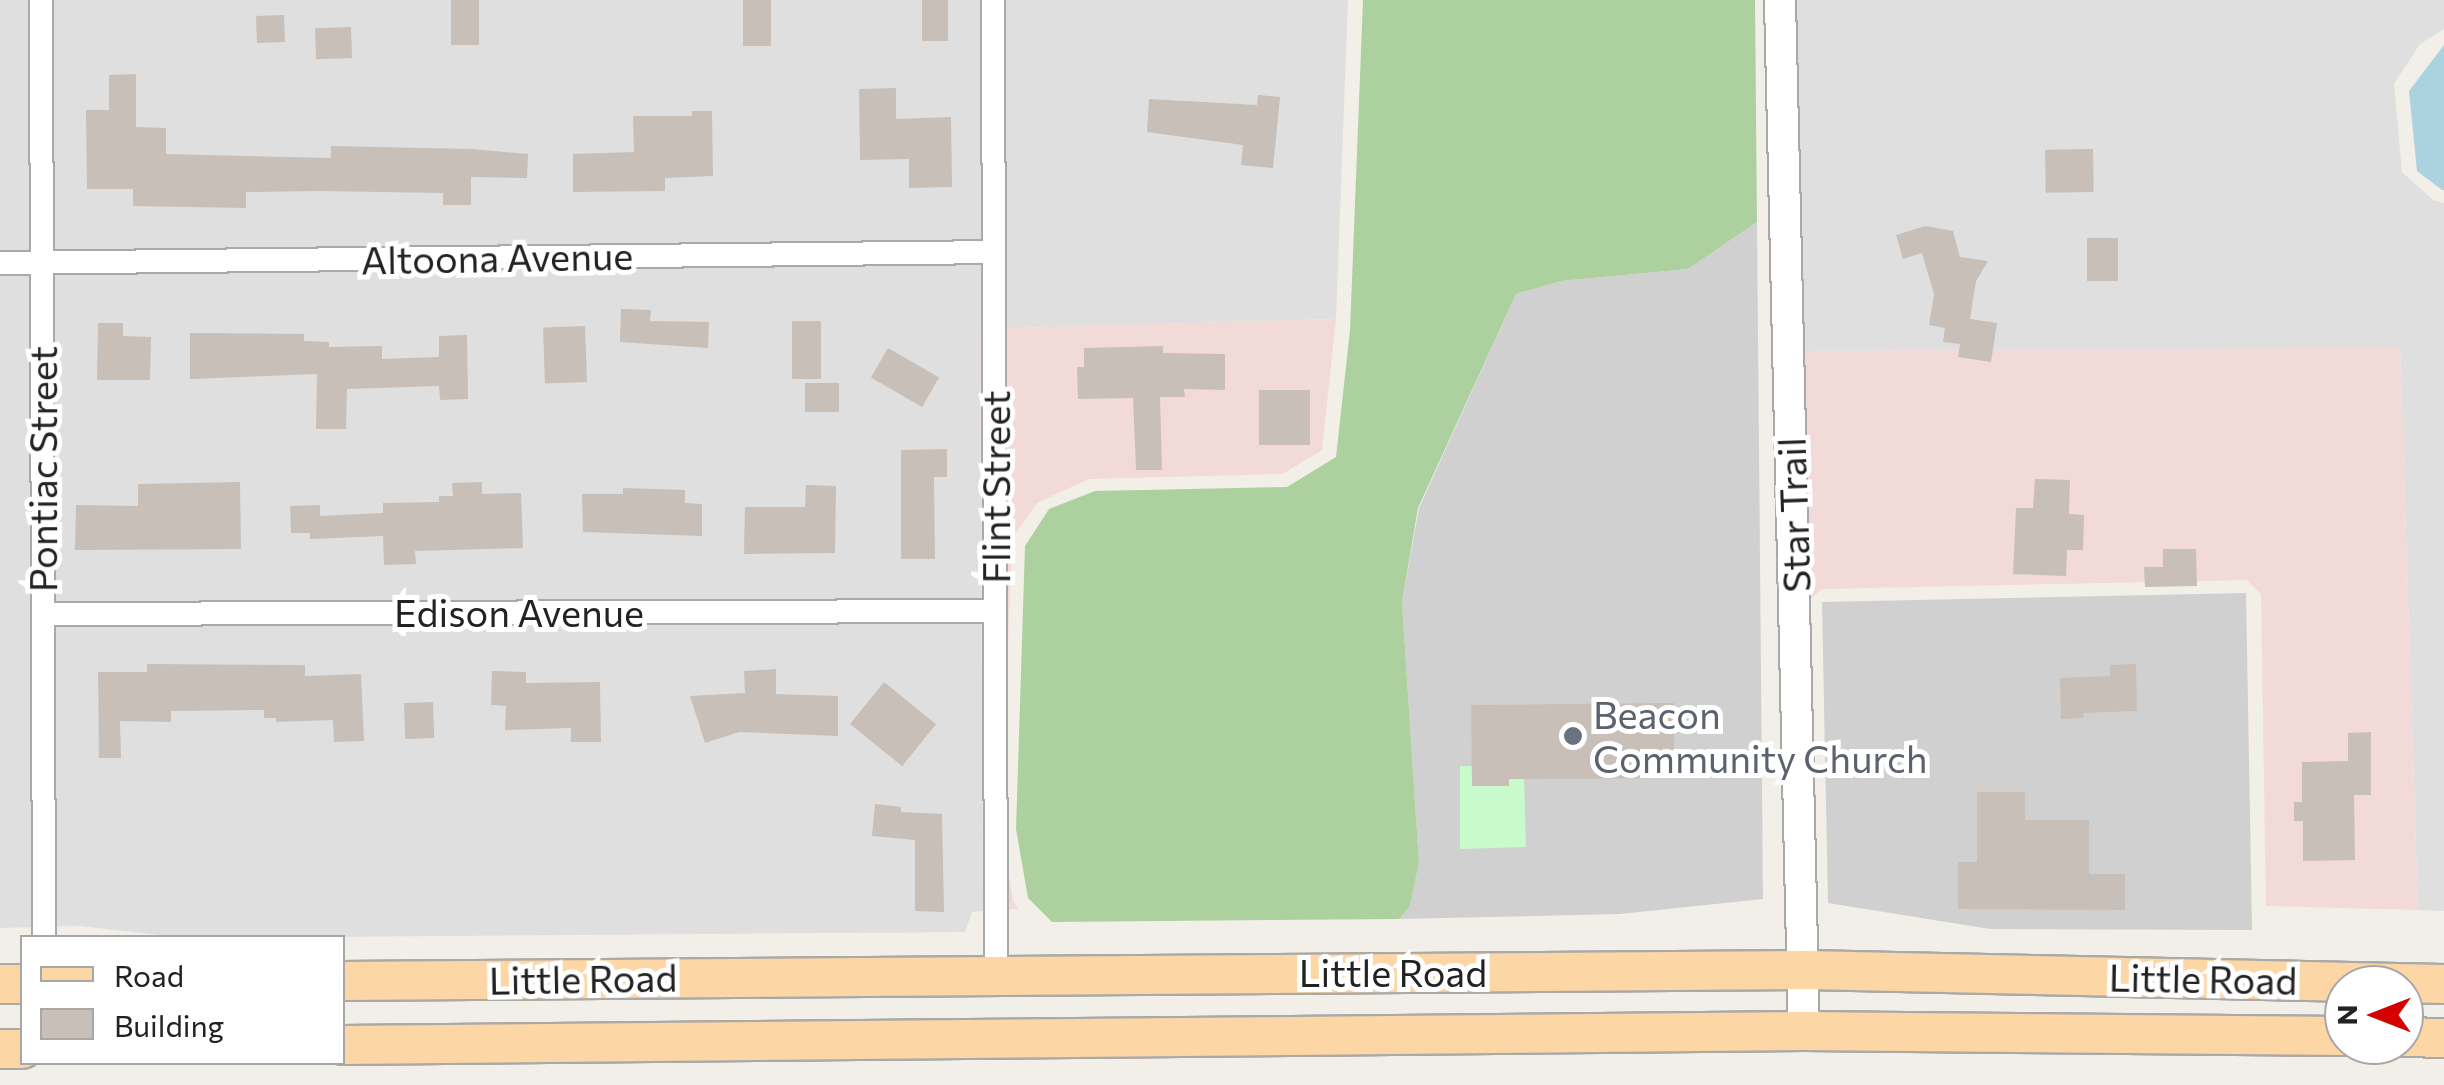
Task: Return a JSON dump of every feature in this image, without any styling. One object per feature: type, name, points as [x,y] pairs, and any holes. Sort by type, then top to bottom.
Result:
[{"type":"main road","name":"Little Road","points":[[345,981],[1805,970],[2444,984]]},
{"type":"main road","name":"Little Road","points":[[345,1045],[1804,1031],[2324,1036]]},
{"type":"street","name":"Pontiac Street","points":[[41,0],[44,935]]},
{"type":"street","name":"Flint Street","points":[[993,0],[996,974]]},
{"type":"street","name":"Star Trail","points":[[1780,0],[1804,1031]]},
{"type":"street","name":"Altoona Avenue","points":[[0,263],[994,252]]},
{"type":"street","name":"Edison Avenue","points":[[43,614],[995,611]]},
{"type":"shaded area","points":[[0,0],[1348,0],[1336,319],[980,329],[983,911],[972,912],[965,932],[345,937],[160,935],[80,926],[0,928]]},
{"type":"shaded area","points":[[1795,0],[2444,0],[2444,29],[2420,44],[2394,84],[2402,172],[2433,200],[2444,203],[2444,911],[2418,910],[2400,348],[1804,351]]},
{"type":"shaded area","points":[[1757,222],[1763,899],[1620,914],[1399,919],[1410,906],[1419,863],[1402,602],[1419,508],[1516,294],[1561,281],[1688,269]]},
{"type":"shaded area","points":[[1336,319],[1322,450],[1283,474],[1089,479],[1037,503],[1012,539],[1001,828],[1013,900],[1019,909],[983,911],[980,329]]},
{"type":"shaded area","points":[[2400,348],[2418,910],[2266,906],[2261,594],[2246,580],[1822,589],[1810,599],[1804,351]]},
{"type":"shaded area","points":[[2246,593],[2252,930],[1990,929],[1828,903],[1822,602]]},
{"type":"green space","points":[[1363,0],[1755,0],[1757,222],[1688,269],[1561,281],[1516,294],[1418,508],[1402,602],[1419,863],[1410,906],[1399,919],[1052,922],[1028,898],[1016,829],[1025,546],[1049,509],[1095,491],[1287,487],[1336,457],[1350,330]]},
{"type":"green space","points":[[1460,766],[1472,766],[1472,786],[1508,786],[1509,779],[1524,779],[1526,847],[1460,849]]},
{"type":"water","points":[[2444,45],[2442,190],[2417,171],[2409,91]]},
{"type":"building","points":[[451,0],[479,0],[479,45],[451,45]]},
{"type":"building","points":[[743,0],[771,0],[771,46],[743,46]]},
{"type":"building","points":[[922,0],[948,0],[948,41],[922,41]]},
{"type":"building","points":[[284,15],[285,42],[257,43],[256,16]]},
{"type":"building","points":[[351,27],[352,58],[316,59],[315,28]]},
{"type":"building","points":[[136,74],[136,127],[166,128],[166,154],[331,158],[331,146],[471,149],[528,154],[527,178],[471,177],[471,205],[443,205],[443,193],[318,191],[246,192],[246,208],[133,206],[133,189],[87,189],[86,110],[109,110],[109,75]]},
{"type":"building","points":[[896,88],[896,119],[951,117],[952,187],[909,188],[909,159],[860,160],[859,89]]},
{"type":"building","points":[[1258,95],[1280,97],[1273,168],[1241,165],[1243,145],[1147,132],[1149,99],[1257,105]]},
{"type":"building","points":[[692,111],[712,111],[713,176],[665,178],[665,191],[573,192],[573,154],[634,152],[633,116],[692,116]]},
{"type":"building","points":[[2093,149],[2094,192],[2046,193],[2045,150]]},
{"type":"building","points":[[1925,226],[1953,231],[1960,257],[1988,261],[1976,281],[1970,319],[1997,323],[1991,362],[1958,357],[1960,344],[1943,342],[1945,328],[1929,325],[1934,294],[1922,253],[1903,259],[1896,235]]},
{"type":"building","points":[[2087,238],[2118,238],[2118,281],[2087,281]]},
{"type":"building","points":[[621,309],[651,310],[650,321],[709,322],[708,348],[620,342]]},
{"type":"building","points":[[792,321],[821,321],[821,379],[792,379]]},
{"type":"building","points":[[98,323],[123,323],[123,336],[151,337],[150,380],[97,380]]},
{"type":"building","points":[[585,326],[587,382],[545,383],[543,327]]},
{"type":"building","points":[[190,333],[304,334],[304,341],[329,342],[329,347],[382,346],[382,359],[439,357],[439,336],[467,335],[468,399],[440,400],[439,386],[347,389],[346,429],[316,429],[317,374],[190,379]]},
{"type":"building","points":[[1163,346],[1163,353],[1225,354],[1225,390],[1184,389],[1185,397],[1160,397],[1162,470],[1136,470],[1133,398],[1078,399],[1077,367],[1084,367],[1084,348]]},
{"type":"building","points":[[888,348],[939,378],[922,407],[871,377]]},
{"type":"building","points":[[805,383],[839,383],[839,412],[805,412]]},
{"type":"building","points":[[1259,390],[1310,390],[1310,445],[1259,445]]},
{"type":"building","points":[[947,449],[947,477],[934,477],[935,559],[901,559],[901,450]]},
{"type":"building","points":[[2035,479],[2070,480],[2069,514],[2084,515],[2083,550],[2067,550],[2066,576],[2013,574],[2016,508],[2033,508]]},
{"type":"building","points":[[240,482],[241,549],[75,550],[76,505],[138,506],[138,484]]},
{"type":"building","points":[[482,482],[482,494],[521,493],[523,548],[415,551],[416,564],[384,565],[383,536],[310,539],[310,533],[291,533],[290,506],[320,505],[320,516],[383,513],[383,503],[439,502],[439,496],[453,496],[452,483]]},
{"type":"building","points":[[806,485],[836,486],[835,553],[744,554],[745,507],[805,507]]},
{"type":"building","points":[[623,488],[685,490],[685,503],[702,504],[702,536],[583,532],[582,494],[623,494]]},
{"type":"building","points":[[2163,549],[2196,549],[2197,586],[2145,587],[2144,567],[2163,567]]},
{"type":"building","points":[[147,664],[305,665],[305,676],[361,674],[364,741],[334,742],[333,720],[276,722],[276,718],[264,718],[264,710],[171,711],[171,722],[120,721],[121,758],[99,758],[98,672],[147,672]]},
{"type":"building","points":[[2136,664],[2137,711],[2083,713],[2084,718],[2061,719],[2060,678],[2110,676],[2110,665]]},
{"type":"building","points":[[776,669],[776,694],[838,696],[838,736],[739,732],[705,743],[690,696],[745,693],[744,671]]},
{"type":"building","points":[[492,671],[526,672],[526,683],[600,682],[601,742],[571,742],[571,728],[505,730],[506,706],[491,705]]},
{"type":"building","points":[[884,682],[936,724],[902,766],[850,724]]},
{"type":"building","points":[[433,702],[434,738],[405,739],[404,703]]},
{"type":"building","name":"Beacon Community Church","points":[[1674,703],[1674,778],[1509,779],[1509,786],[1472,786],[1471,705]]},
{"type":"building","points":[[2371,732],[2371,795],[2354,795],[2355,860],[2303,861],[2303,821],[2294,821],[2294,802],[2302,802],[2302,762],[2348,761],[2348,733]]},
{"type":"building","points":[[1977,792],[2025,792],[2025,820],[2089,820],[2089,874],[2125,874],[2125,910],[1958,909],[1958,862],[1977,862]]},
{"type":"building","points":[[875,804],[901,807],[901,812],[942,814],[944,912],[915,911],[915,840],[872,836]]},
{"type":"place","name":"Beacon Community Church","points":[[1573,736]]}]
